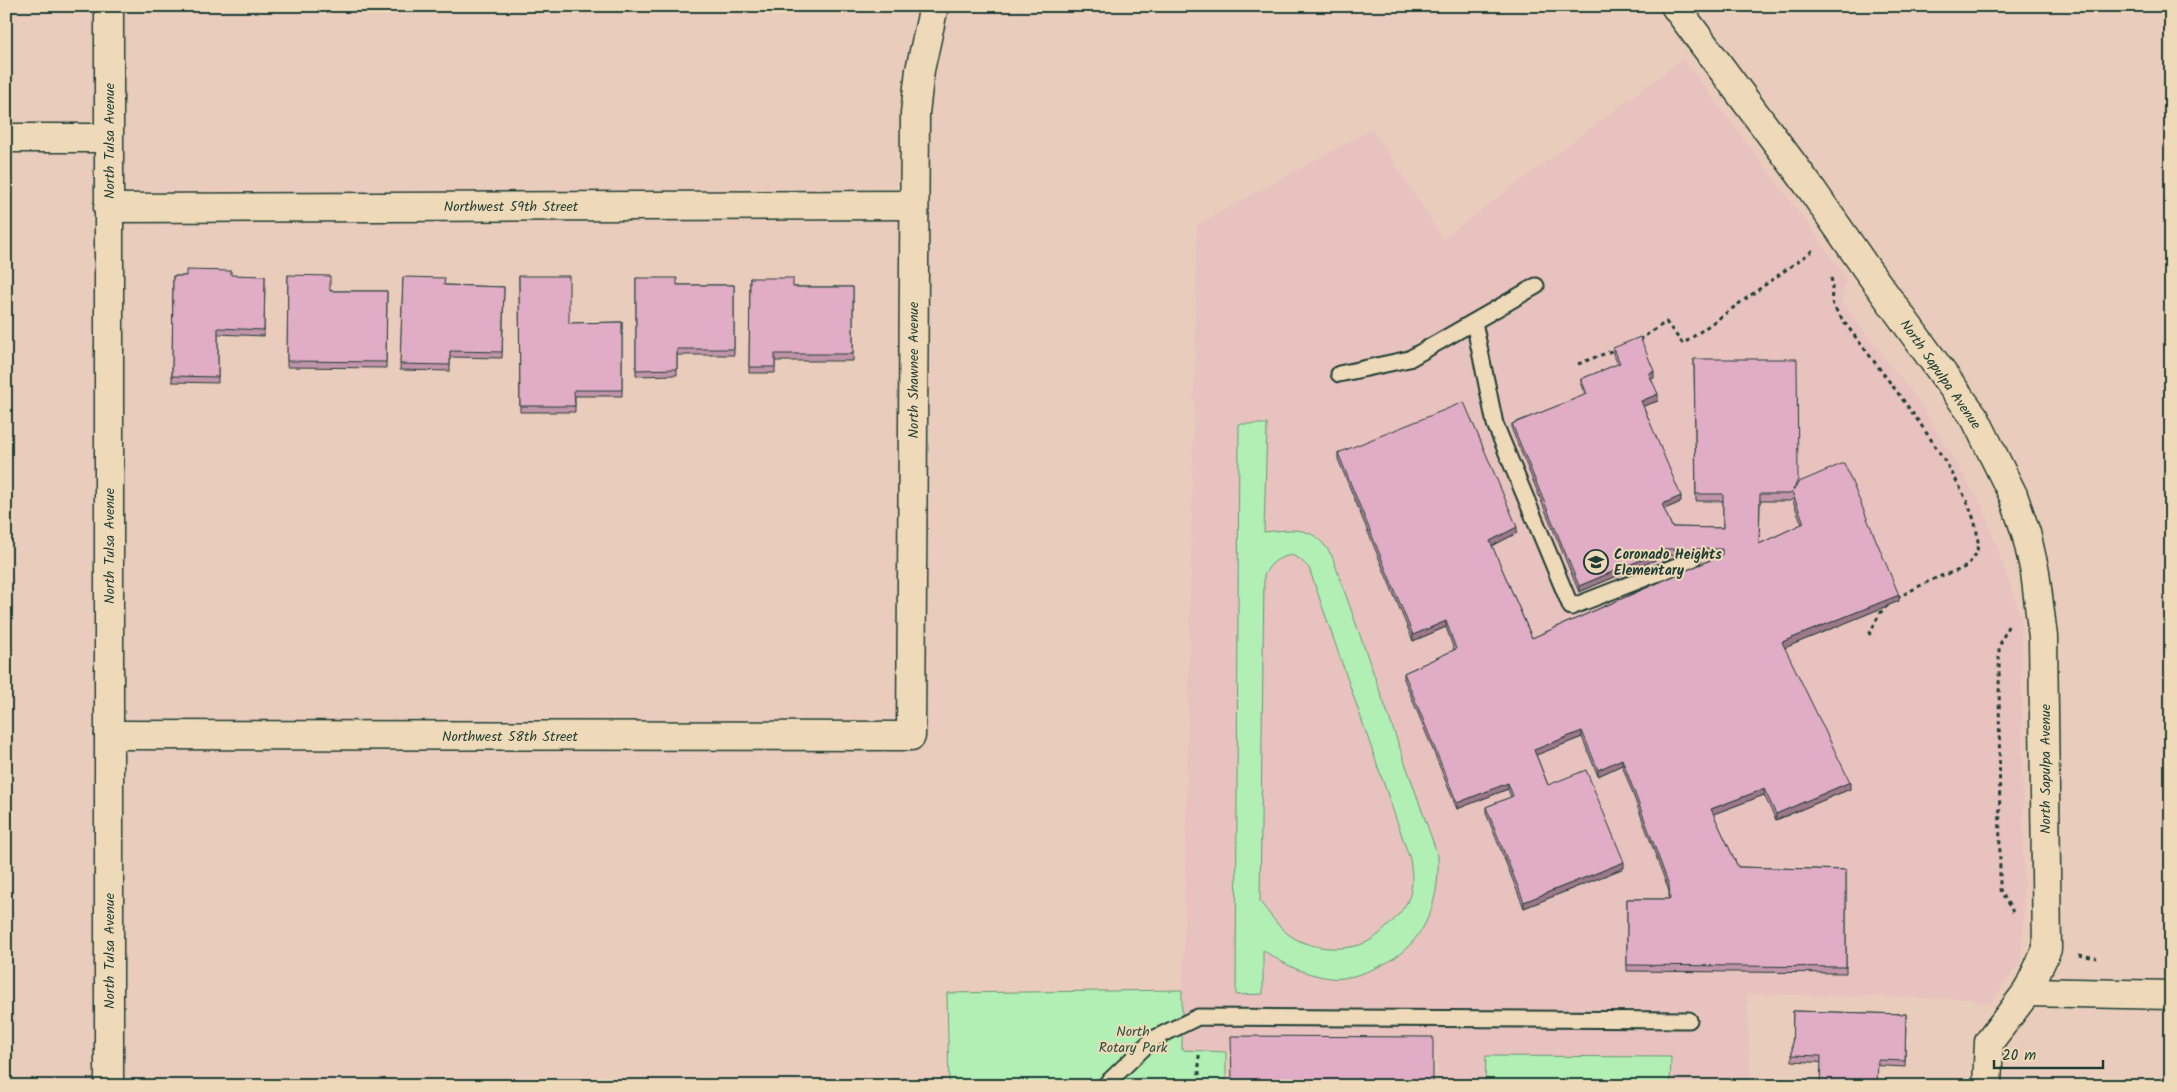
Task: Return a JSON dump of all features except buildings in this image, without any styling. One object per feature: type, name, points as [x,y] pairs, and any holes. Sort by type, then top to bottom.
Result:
[{"type":"street","name":"North Tulsa Avenue","points":[[109,6],[110,1086]]},
{"type":"street","name":"North Shawnee Avenue","points":[[911,736],[913,205],[917,95],[928,24],[934,6]]},
{"type":"street","name":"North Sapulpa Avenue","points":[[1675,6],[1812,190],[1975,418],[2014,494],[2026,533],[2035,572],[2043,637],[2047,949],[2027,992],[1989,1042],[1987,1086]]},
{"type":"street","points":[[6,138],[108,138]]},
{"type":"street","name":"Northwest 59th Street","points":[[108,208],[913,205]]},
{"type":"street","name":"Northwest 58th Street","points":[[110,735],[911,736]]},
{"type":"street","points":[[2027,992],[2171,996]]},
{"type":"lane","points":[[1339,374],[1409,359],[1536,286]]},
{"type":"lane","points":[[1474,322],[1495,424],[1571,607],[1692,560]]},
{"type":"lane","points":[[1104,1086],[1153,1039],[1198,1016],[1689,1020]]},
{"type":"path","points":[[1630,343],[1666,322],[1683,344],[1812,251],[1817,258]]},
{"type":"path","points":[[1829,274],[1832,280],[1833,305],[1900,394],[1941,455],[1956,479],[1975,524],[1977,544],[1975,555],[1966,566],[1929,581],[1897,598]]},
{"type":"path","points":[[1578,364],[1621,347]]},
{"type":"path","points":[[1869,635],[1880,613],[1888,606]]},
{"type":"path","points":[[1199,1055],[1199,1086]]},
{"type":"shaded area","name":"Coronado Heights Elementary","points":[[1683,59],[1814,232],[1846,279],[1841,301],[1919,402],[1983,507],[2021,617],[2024,910],[2021,960],[1990,1004],[1969,999],[1747,994],[1751,1086],[1438,1086],[1437,1056],[1182,1050],[1197,225],[1372,129],[1443,239]]},
{"type":"green space","points":[[1239,424],[1267,424],[1264,532],[1303,531],[1318,539],[1332,556],[1438,856],[1438,875],[1436,893],[1424,925],[1415,939],[1389,961],[1356,975],[1330,978],[1295,968],[1263,950],[1263,994],[1236,995]],"holes":[[[1291,555],[1300,559],[1309,568],[1410,859],[1412,885],[1406,905],[1379,934],[1361,945],[1351,947],[1321,947],[1302,942],[1289,935],[1280,927],[1260,902],[1264,575],[1275,561]]]},
{"type":"green space","name":"North Rotary Park","points":[[1182,990],[1182,1050],[1226,1052],[1226,1086],[949,1086],[947,993]]},
{"type":"green space","points":[[1486,1056],[1671,1057],[1670,1086],[1485,1086]]},
{"type":"place","name":"Coronado Heights Elementary","points":[[1596,562]]}]
